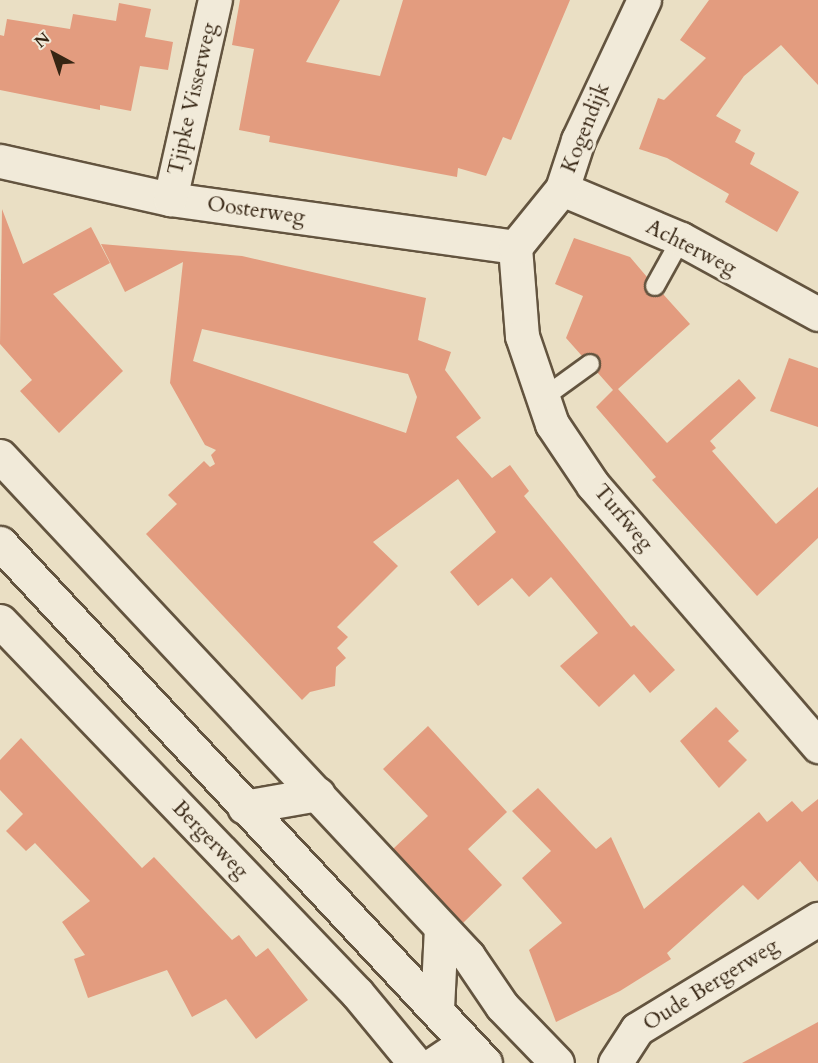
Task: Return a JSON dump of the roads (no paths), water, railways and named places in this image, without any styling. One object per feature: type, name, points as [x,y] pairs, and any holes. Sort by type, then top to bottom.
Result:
[{"type":"street","name":"Tjipke Visserweg","points":[[170,199],[215,0]]},
{"type":"street","name":"Kogendijk","points":[[515,247],[562,189],[578,140],[644,0]]},
{"type":"street","name":"Oosterweg","points":[[0,161],[170,199],[515,247]]},
{"type":"street","name":"Achterweg","points":[[562,189],[681,239],[818,314]]},
{"type":"street","name":"Turfweg","points":[[515,247],[522,336],[552,424],[593,484],[818,746]]},
{"type":"street","points":[[0,456],[441,928],[549,1056]]},
{"type":"street","points":[[0,543],[244,807],[437,1009],[475,1053],[435,1063]]},
{"type":"street","name":"Bergerweg","points":[[0,621],[357,993],[415,1063]]},
{"type":"street","points":[[244,807],[318,795]]},
{"type":"street","name":"Oude Bergerweg","points":[[615,1063],[637,1029],[818,919]]},
{"type":"street","points":[[437,1009],[441,928]]},
{"type":"lane","points":[[655,285],[681,239]]},
{"type":"lane","points":[[543,398],[590,364]]}]
